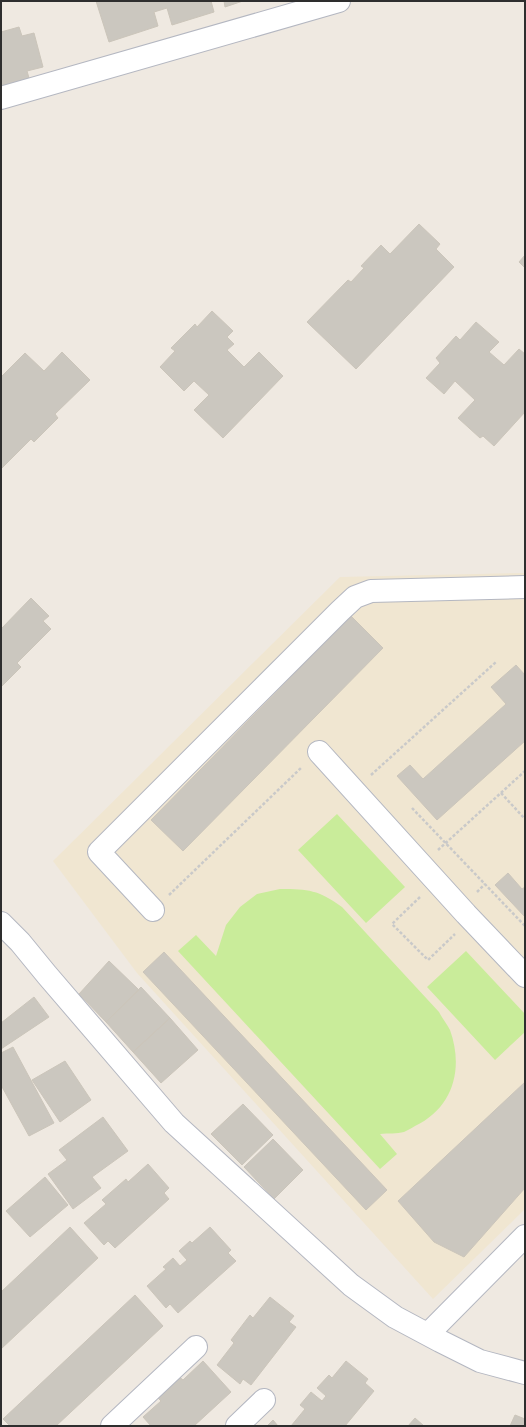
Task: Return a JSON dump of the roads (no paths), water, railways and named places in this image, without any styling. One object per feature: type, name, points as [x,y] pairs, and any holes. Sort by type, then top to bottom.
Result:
[{"type":"street","points":[[1,98],[339,1]]},
{"type":"street","points":[[153,910],[99,852],[355,597],[371,591],[525,587]]},
{"type":"street","points":[[319,752],[436,882],[525,976]]},
{"type":"street","points":[[1,923],[20,942],[174,1123],[351,1285],[395,1317],[480,1361],[525,1373]]},
{"type":"street","points":[[428,1334],[525,1236]]},
{"type":"street","points":[[112,1426],[196,1347]]},
{"type":"street","points":[[237,1426],[264,1400]]}]
